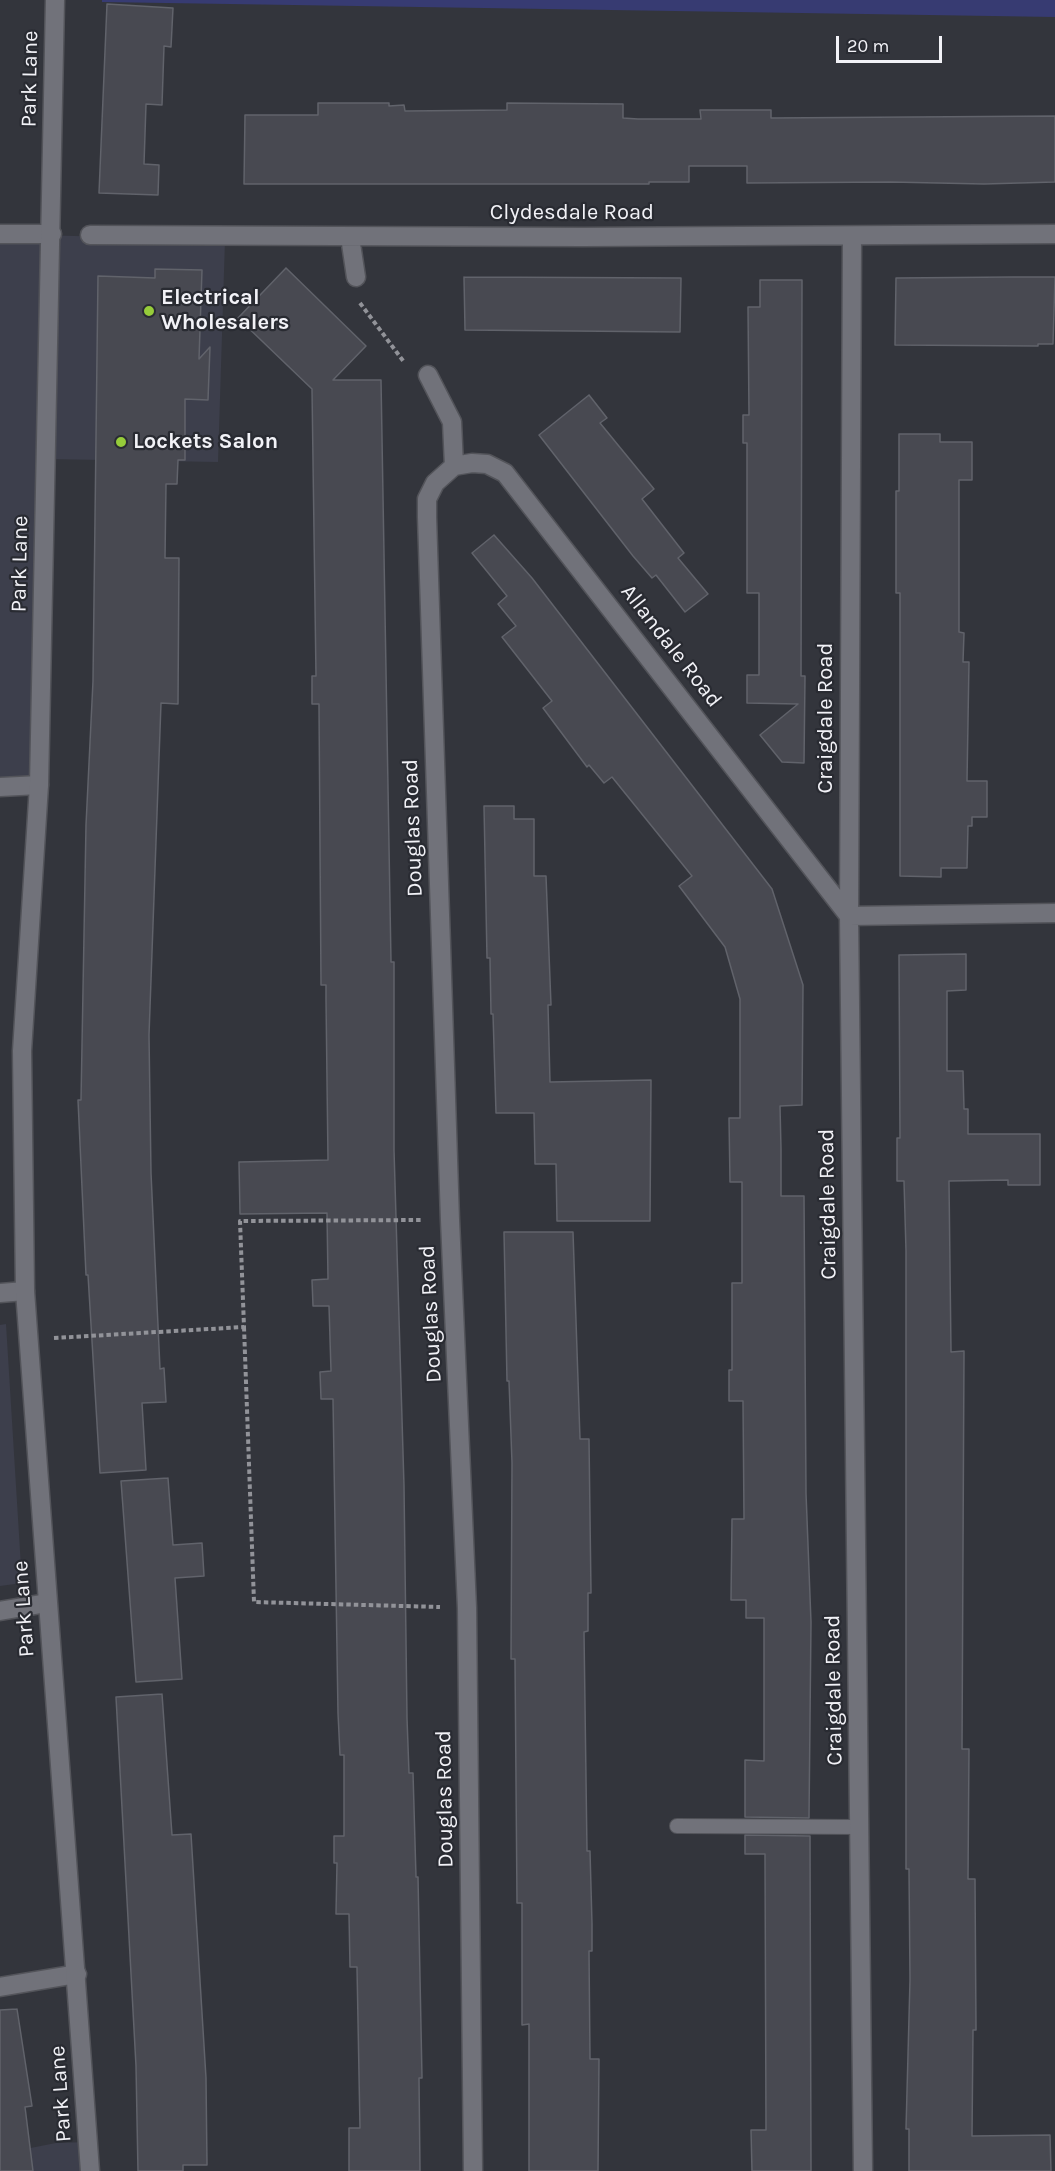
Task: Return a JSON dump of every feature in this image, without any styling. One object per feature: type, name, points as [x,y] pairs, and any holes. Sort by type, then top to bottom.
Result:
[{"type":"street","name":"Park Lane","points":[[55,0],[39,785],[22,1051],[25,1291],[90,2171]]},
{"type":"street","points":[[0,234],[52,234]]},
{"type":"street","name":"Clydesdale Road","points":[[90,235],[852,237],[1055,234]]},
{"type":"street","points":[[350,237],[354,273]]},
{"type":"street","name":"Craigdale Road","points":[[852,237],[849,916],[863,2171]]},
{"type":"street","points":[[428,375],[452,422],[454,466]]},
{"type":"street","name":"Allandale Road","points":[[454,466],[487,464],[505,473],[518,487],[849,916]]},
{"type":"street","name":"Douglas Road","points":[[454,466],[435,483],[428,499],[427,517],[450,1220],[467,1608],[473,2171]]},
{"type":"street","points":[[0,787],[39,785]]},
{"type":"street","points":[[849,916],[1055,913]]},
{"type":"street","points":[[0,1293],[25,1291]]},
{"type":"street","points":[[0,1611],[47,1603]]},
{"type":"street","points":[[0,1987],[77,1974]]},
{"type":"lane","points":[[677,1826],[860,1827]]},
{"type":"path","points":[[354,273],[348,287],[402,361],[428,375]]},
{"type":"path","points":[[450,1220],[240,1221],[254,1602],[467,1608]]},
{"type":"path","points":[[29,1339],[244,1327]]},
{"type":"shaded area","points":[[102,0],[1055,0],[1055,17],[102,2]]},
{"type":"shaded area","points":[[0,234],[225,240],[218,462],[46,459],[39,785],[0,787]]},
{"type":"shaded area","points":[[6,1324],[22,1583],[0,1586],[0,1325]]},
{"type":"shaded area","points":[[88,2142],[90,2171],[0,2171],[0,2154],[56,2143]]},
{"type":"building","points":[[107,4],[173,8],[171,47],[164,46],[162,105],[146,104],[144,164],[159,165],[158,195],[99,193]]},
{"type":"building","points":[[318,103],[389,103],[389,106],[404,105],[405,111],[507,110],[507,103],[623,104],[623,118],[638,119],[701,119],[700,110],[771,110],[771,118],[1055,116],[1055,182],[747,183],[747,166],[689,166],[689,182],[649,182],[649,184],[244,184],[245,115],[318,115]]},
{"type":"building","points":[[286,268],[366,346],[333,380],[381,380],[391,962],[394,962],[394,1150],[404,1486],[407,1718],[409,1773],[413,1773],[416,1877],[418,1877],[422,2078],[419,2078],[420,2171],[349,2171],[349,2128],[360,2128],[357,1967],[350,1967],[349,1914],[336,1914],[337,1863],[334,1863],[334,1836],[344,1836],[344,1755],[340,1755],[338,1713],[333,1399],[321,1399],[320,1372],[331,1371],[329,1306],[313,1306],[312,1280],[328,1279],[327,1213],[240,1214],[239,1162],[328,1160],[326,985],[321,985],[319,704],[312,704],[312,676],[316,676],[312,389],[238,318]]},
{"type":"building","points":[[155,269],[202,270],[199,359],[210,347],[208,400],[185,399],[185,460],[178,460],[177,484],[166,484],[165,558],[179,558],[178,704],[161,703],[149,1035],[151,1173],[160,1369],[164,1368],[166,1402],[142,1403],[146,1470],[100,1473],[88,1275],[86,1275],[78,1100],[81,1100],[86,825],[93,681],[98,276],[155,278]]},
{"type":"building","points":[[464,277],[681,278],[680,332],[465,330]]},
{"type":"building","points":[[1055,277],[1053,344],[1038,344],[1038,346],[895,345],[896,278]]},
{"type":"building","points":[[760,280],[802,280],[801,676],[805,676],[804,763],[782,762],[760,735],[798,704],[747,703],[747,675],[759,675],[759,593],[747,593],[747,443],[743,443],[743,415],[749,415],[748,307],[760,307]]},
{"type":"building","points":[[589,395],[607,418],[600,423],[654,489],[642,499],[684,553],[678,558],[708,594],[685,612],[656,575],[652,578],[633,556],[539,435]]},
{"type":"building","points":[[899,434],[940,434],[940,442],[972,442],[972,480],[959,480],[959,632],[964,633],[963,662],[969,662],[967,781],[987,781],[987,817],[972,817],[972,826],[968,826],[967,868],[941,868],[941,877],[900,876],[900,593],[896,593],[896,491],[899,491]]},
{"type":"building","points":[[494,535],[532,578],[772,889],[803,985],[802,1105],[780,1106],[781,1196],[804,1196],[806,1493],[811,1622],[809,1818],[745,1817],[745,1760],[764,1761],[764,1618],[746,1618],[746,1600],[731,1600],[732,1519],[744,1519],[743,1401],[729,1401],[729,1370],[732,1370],[732,1283],[742,1283],[742,1182],[730,1182],[729,1118],[740,1118],[740,999],[725,947],[679,886],[692,876],[612,777],[604,783],[589,765],[587,767],[543,708],[552,701],[502,637],[516,626],[498,604],[507,596],[472,553]]},
{"type":"building","points":[[484,806],[514,806],[514,819],[534,819],[534,876],[546,876],[551,1005],[548,1005],[550,1082],[651,1080],[650,1221],[557,1221],[556,1164],[535,1164],[534,1113],[496,1113],[490,958],[487,958]]},
{"type":"building","points":[[966,954],[966,990],[947,991],[947,1071],[963,1071],[964,1109],[968,1109],[968,1134],[1040,1134],[1040,1185],[1008,1185],[1008,1180],[949,1181],[951,1352],[964,1351],[962,1749],[969,1749],[968,1879],[975,1879],[976,2030],[973,2030],[972,2136],[1050,2135],[1051,2171],[909,2171],[909,2129],[906,2129],[910,1980],[909,1869],[906,1869],[906,1251],[904,1181],[897,1181],[897,1138],[900,1138],[899,955]]},
{"type":"building","points":[[504,1232],[573,1232],[580,1439],[589,1439],[591,1593],[588,1593],[588,1631],[584,1632],[587,1851],[590,1851],[592,1924],[592,1951],[589,1951],[590,2059],[599,2059],[598,2171],[529,2171],[529,2024],[522,2025],[522,1903],[517,1903],[515,1659],[511,1659],[512,1463],[509,1381],[507,1381]]},
{"type":"building","points":[[168,1478],[173,1545],[202,1543],[204,1576],[175,1578],[182,1679],[136,1682],[121,1481]]},
{"type":"building","points":[[162,1694],[172,1835],[191,1834],[206,2078],[207,2165],[183,2165],[183,2171],[138,2171],[136,2066],[116,1697]]},
{"type":"building","points":[[745,1835],[810,1836],[811,2171],[752,2171],[751,2130],[766,2130],[765,1854],[745,1854]]},
{"type":"building","points":[[17,2009],[32,2106],[25,2107],[33,2171],[0,2171],[0,2010]]},
{"type":"place","name":"Electrical Wholesalers","points":[[149,311]]},
{"type":"place","name":"Lockets Salon","points":[[121,442]]}]
